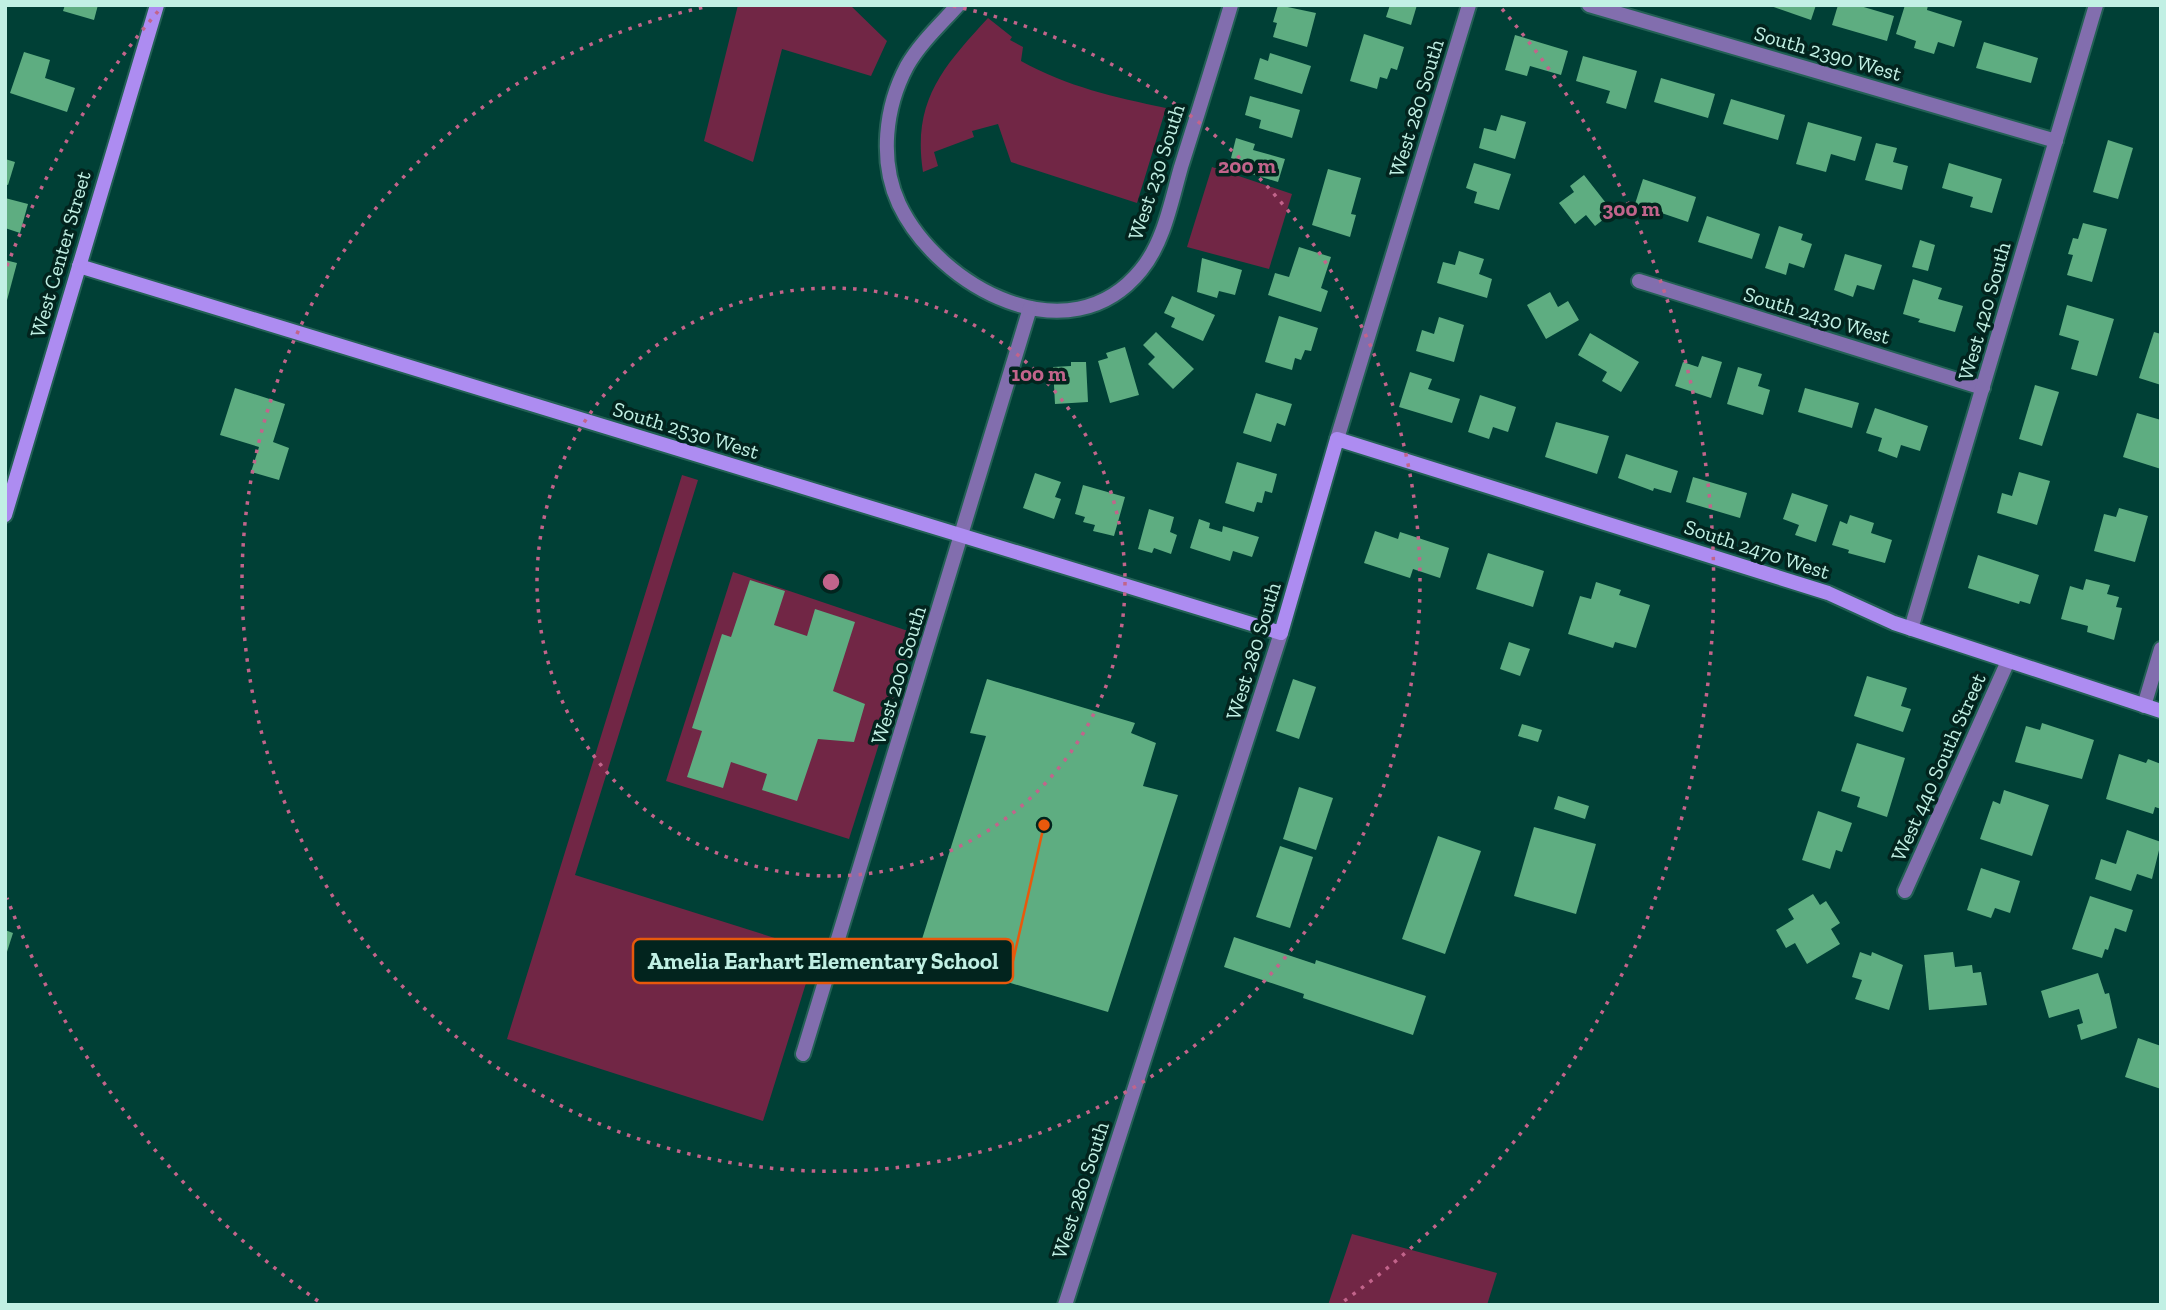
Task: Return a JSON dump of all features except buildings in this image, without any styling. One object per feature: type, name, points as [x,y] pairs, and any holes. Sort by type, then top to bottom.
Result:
[{"type":"street","name":"West Center Street","points":[[5,515],[158,5]]},
{"type":"street","name":"West 230 South","points":[[958,5],[920,47],[896,94],[887,144],[890,176],[907,219],[939,258],[980,289],[1030,308],[1077,311],[1099,304],[1128,285],[1154,250],[1231,5]]},
{"type":"street","name":"West 280 South","points":[[1065,1305],[1282,633],[1337,439],[1469,5]]},
{"type":"street","name":"South 2390 West","points":[[1589,5],[2056,141]]},
{"type":"street","name":"West 420 South","points":[[1911,629],[2096,5]]},
{"type":"street","name":"South 2530 West","points":[[79,266],[1282,633]]},
{"type":"street","name":"South 2430 West","points":[[1639,281],[1983,388]]},
{"type":"street","name":"West 200 South","points":[[803,1055],[1030,308]]},
{"type":"street","name":"South 2470 West","points":[[1337,439],[1828,593],[1911,629],[2161,711]]},
{"type":"street","points":[[2144,706],[2161,649]]},
{"type":"street","name":"West 440 South Street","points":[[1906,891],[2008,661]]},
{"type":"shaded area","points":[[738,5],[850,5],[887,41],[871,76],[782,49],[753,162],[704,141]]},
{"type":"shaded area","points":[[988,18],[1012,37],[1010,40],[1023,47],[1021,61],[1056,78],[1092,90],[1166,108],[1137,203],[1011,162],[998,124],[972,131],[974,137],[934,152],[938,166],[923,172],[922,125],[934,87],[957,53]]},
{"type":"shaded area","points":[[1212,167],[1292,194],[1269,269],[1187,247]]},
{"type":"shaded area","points":[[682,475],[698,480],[575,875],[816,951],[763,1121],[507,1039]]},
{"type":"shaded area","points":[[733,572],[914,633],[849,839],[666,781]]},
{"type":"shaded area","points":[[1352,1234],[1497,1273],[1487,1305],[1328,1305]]},
{"type":"place","name":"Amelia Earhart Elementary School","points":[[1044,825]]}]
